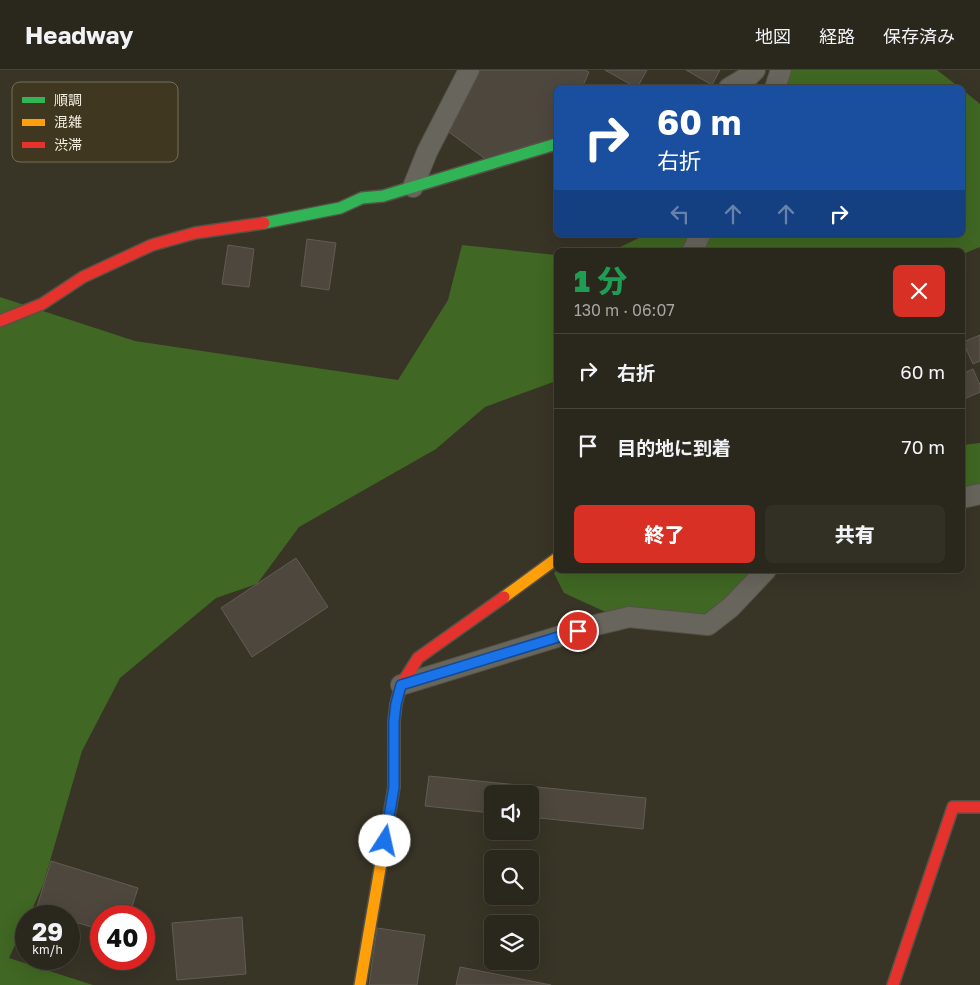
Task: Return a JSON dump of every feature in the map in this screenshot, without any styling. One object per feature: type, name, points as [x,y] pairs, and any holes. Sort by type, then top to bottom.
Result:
[{"type":"street","points":[[413,187],[427,152],[469,70]]},
{"type":"street","points":[[734,85],[755,70]]},
{"type":"street","points":[[776,85],[781,70]]},
{"type":"street","points":[[0,321],[42,304],[83,277],[152,245],[195,233],[283,220],[340,208],[362,198],[382,196],[554,145]]},
{"type":"street","points":[[965,497],[980,494]]},
{"type":"street","points":[[360,985],[394,787],[394,721],[401,685],[418,658],[554,560]]},
{"type":"street","points":[[401,685],[629,617],[708,625],[731,607],[763,573]]},
{"type":"street","points":[[893,985],[954,807],[980,807]]},
{"type":"green space","points":[[779,70],[937,70],[956,85],[769,85]]},
{"type":"green space","points":[[965,92],[980,104],[980,247],[965,253],[965,248],[618,248],[641,237],[965,237]]},
{"type":"green space","points":[[462,245],[554,255],[554,382],[485,407],[436,449],[299,527],[257,584],[216,598],[120,678],[82,751],[43,885],[34,905],[15,905],[15,945],[9,958],[15,960],[15,970],[46,970],[93,985],[0,985],[0,297],[135,341],[398,380],[448,300]]},
{"type":"green space","points":[[980,443],[980,490],[965,494],[965,445]]},
{"type":"green space","points":[[554,573],[764,573],[717,618],[621,619],[564,593]]},
{"type":"building","points":[[480,70],[584,70],[589,72],[583,85],[554,85],[554,141],[487,160],[446,130]]},
{"type":"building","points":[[605,70],[647,70],[639,85],[632,85]]},
{"type":"building","points":[[686,70],[720,70],[712,85]]},
{"type":"building","points":[[307,239],[336,243],[329,290],[301,286]]},
{"type":"building","points":[[228,245],[254,249],[249,287],[222,284]]},
{"type":"building","points":[[980,335],[980,361],[973,364],[965,346],[965,341]]},
{"type":"building","points":[[973,369],[980,385],[980,392],[965,399],[965,373]]},
{"type":"building","points":[[296,558],[328,607],[252,657],[221,608]]},
{"type":"building","points":[[429,776],[518,785],[484,785],[484,812],[425,806]]},
{"type":"building","points":[[539,787],[646,798],[643,829],[539,818]]},
{"type":"building","points":[[51,861],[138,888],[133,905],[90,905],[90,927],[80,923],[80,905],[38,905]]},
{"type":"building","points":[[242,917],[246,974],[177,980],[172,923]]},
{"type":"building","points":[[377,928],[425,935],[417,985],[369,985]]},
{"type":"building","points":[[460,967],[551,985],[456,985]]},
{"type":"traffic: fast","points":[[264,223],[340,208],[362,198],[383,196],[554,145]]},
{"type":"traffic: slow","points":[[504,597],[554,560]]},
{"type":"traffic: slow","points":[[360,985],[394,787],[394,745]]},
{"type":"traffic: jam","points":[[0,321],[42,304],[83,277],[152,245],[195,233],[264,223]]},
{"type":"traffic: jam","points":[[394,745],[394,721],[401,685],[418,658],[504,597]]},
{"type":"traffic: jam","points":[[893,985],[953,807],[980,807]]},
{"type":"route","points":[[385,841],[394,787],[394,721],[401,685],[578,631]]}]
